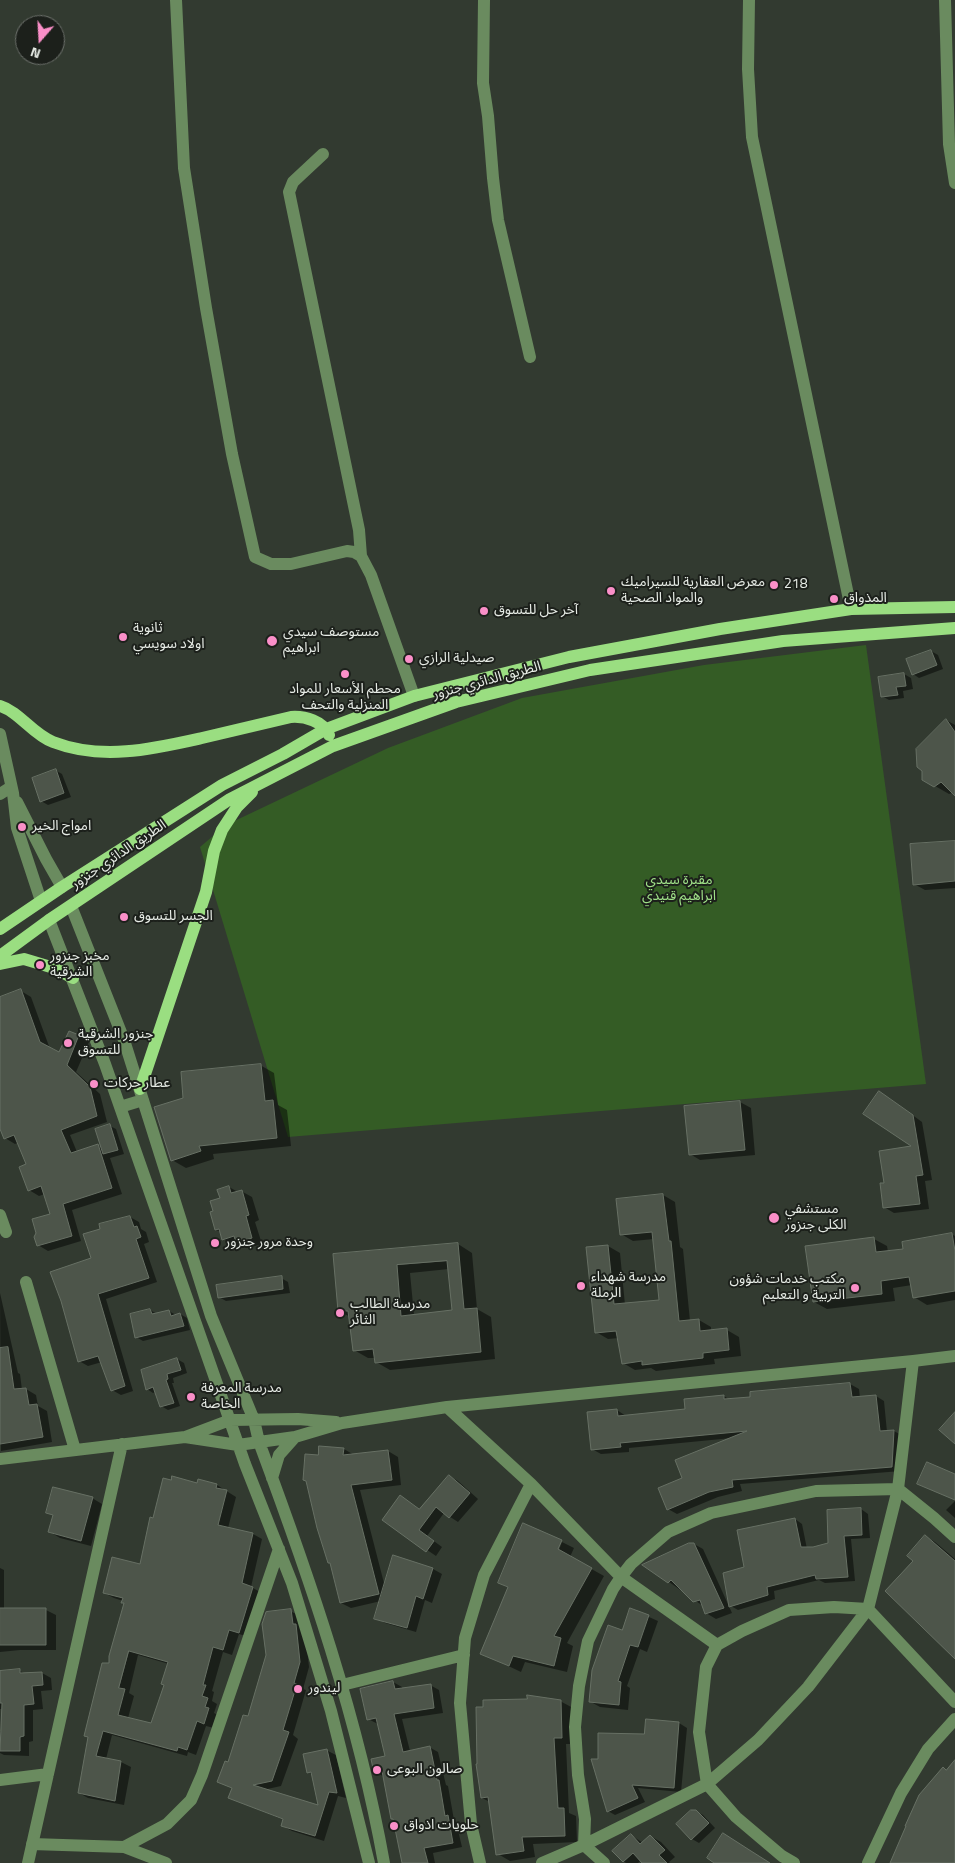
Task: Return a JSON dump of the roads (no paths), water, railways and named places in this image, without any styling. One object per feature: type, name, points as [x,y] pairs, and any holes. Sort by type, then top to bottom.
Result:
[{"type":"main road","name":"الطريق الدائري جنزور","points":[[0,929],[62,886],[222,785],[283,754],[326,729],[414,696],[569,657],[720,629],[851,609],[955,607]]},
{"type":"main road","name":"الطريق الدائري جنزور","points":[[0,956],[49,920],[230,799],[333,746],[456,702],[590,670],[783,641],[955,628]]},
{"type":"main road","points":[[0,706],[13,712],[34,732],[52,742],[99,753],[128,752],[155,748],[291,717],[310,719],[326,729],[333,746]]},
{"type":"main road","points":[[142,1095],[206,892],[214,851],[222,830],[237,807],[260,784]]},
{"type":"main road","points":[[0,964],[24,959],[54,968],[73,978]]},
{"type":"street","points":[[176,0],[184,168],[232,454],[255,557],[271,564],[291,564],[347,551],[361,556]]},
{"type":"street","points":[[484,0],[483,84],[497,212],[530,357]]},
{"type":"street","points":[[749,0],[748,69],[752,137],[851,609]]},
{"type":"street","points":[[945,0],[949,144],[955,183]]},
{"type":"street","points":[[323,154],[293,182],[290,192],[359,530],[361,556],[371,575],[414,696]]},
{"type":"street","points":[[0,734],[8,792],[17,828],[41,901]]},
{"type":"street","points":[[8,792],[62,886]]},
{"type":"street","points":[[71,906],[124,1040],[212,1316],[254,1420],[259,1442],[311,1585],[342,1685],[378,1829],[384,1863]]},
{"type":"street","points":[[49,920],[73,978],[120,1107],[238,1445],[292,1583],[331,1711],[369,1863]]},
{"type":"street","points":[[120,1107],[142,1095]]},
{"type":"street","points":[[0,1215],[6,1232]]},
{"type":"street","points":[[26,1282],[75,1450]]},
{"type":"street","points":[[185,1436],[238,1445],[295,1437],[342,1422],[447,1406],[955,1356]]},
{"type":"street","points":[[542,1863],[584,1845],[707,1784],[758,1740],[808,1687],[868,1609],[898,1489],[913,1361]]},
{"type":"street","points":[[447,1406],[531,1484],[621,1577],[717,1645]]},
{"type":"street","points":[[0,1459],[185,1436],[230,1420],[298,1419],[342,1422]]},
{"type":"street","points":[[272,1478],[279,1455],[295,1437]]},
{"type":"street","points":[[28,1863],[122,1444]]},
{"type":"street","points":[[480,1863],[471,1824],[463,1753],[460,1703],[465,1638],[484,1575],[531,1484]]},
{"type":"street","points":[[584,1845],[586,1818],[578,1775],[575,1726],[579,1686],[588,1641],[613,1589],[621,1577],[631,1564],[668,1532],[711,1514],[816,1491],[898,1489],[955,1537]]},
{"type":"street","points":[[124,1847],[167,1824],[191,1800],[202,1776],[279,1549]]},
{"type":"street","points":[[794,1863],[782,1856],[736,1817],[707,1784],[699,1732],[706,1667],[717,1645],[742,1631],[789,1610],[834,1607],[868,1609],[955,1702]]},
{"type":"street","points":[[342,1685],[464,1656]]},
{"type":"street","points":[[868,1863],[901,1793],[928,1749],[955,1720]]},
{"type":"street","points":[[0,1780],[48,1774]]},
{"type":"street","points":[[32,1844],[124,1847],[166,1863]]},
{"type":"street","points":[[584,1845],[604,1863]]},
{"type":"place","name":"218","points":[[774,585]]},
{"type":"place","name":"معرض العقارية للسيراميك والمواد الصحية","points":[[611,591]]},
{"type":"place","name":"المذواق","points":[[834,599]]},
{"type":"place","name":"آخر حل للتسوق","points":[[484,611]]},
{"type":"place","name":"ثانوية اولاد سويسي","points":[[123,637]]},
{"type":"place","name":"مستوصف سيدي ابراهيم","points":[[272,641]]},
{"type":"place","name":"صيدلية الرازي","points":[[409,659]]},
{"type":"place","name":"محطم الأسعار للمواد المنزلية والتحف","points":[[345,674]]},
{"type":"place","name":"امواج الخير","points":[[22,827]]},
{"type":"place","name":"الجسر للتسوق","points":[[124,917]]},
{"type":"place","name":"مخبز جنزور الشرقية","points":[[40,965]]},
{"type":"place","name":"جنزور الشرقية للتسوق","points":[[68,1043]]},
{"type":"place","name":"عطار حركات","points":[[94,1084]]},
{"type":"place","name":"مستشفي الكلى جنزور","points":[[774,1218]]},
{"type":"place","name":"وحدة مرور جنزور","points":[[215,1243]]},
{"type":"place","name":"مدرسة شهداء الرملة","points":[[581,1286]]},
{"type":"place","name":"مكتب خدمات شؤون التربية و التعليم","points":[[855,1288]]},
{"type":"place","name":"مدرسة الطالب الثائر","points":[[340,1313]]},
{"type":"place","name":"مدرسة المعرفة الخاصة","points":[[191,1397]]},
{"type":"place","name":"ليندور","points":[[298,1689]]},
{"type":"place","name":"صالون البوعى","points":[[377,1770]]},
{"type":"place","name":"حلويات اذواق","points":[[394,1826]]},
{"type":"park label","name":"مقبرة سيدي ابراهيم قنيدي","points":[[679,890]]}]
